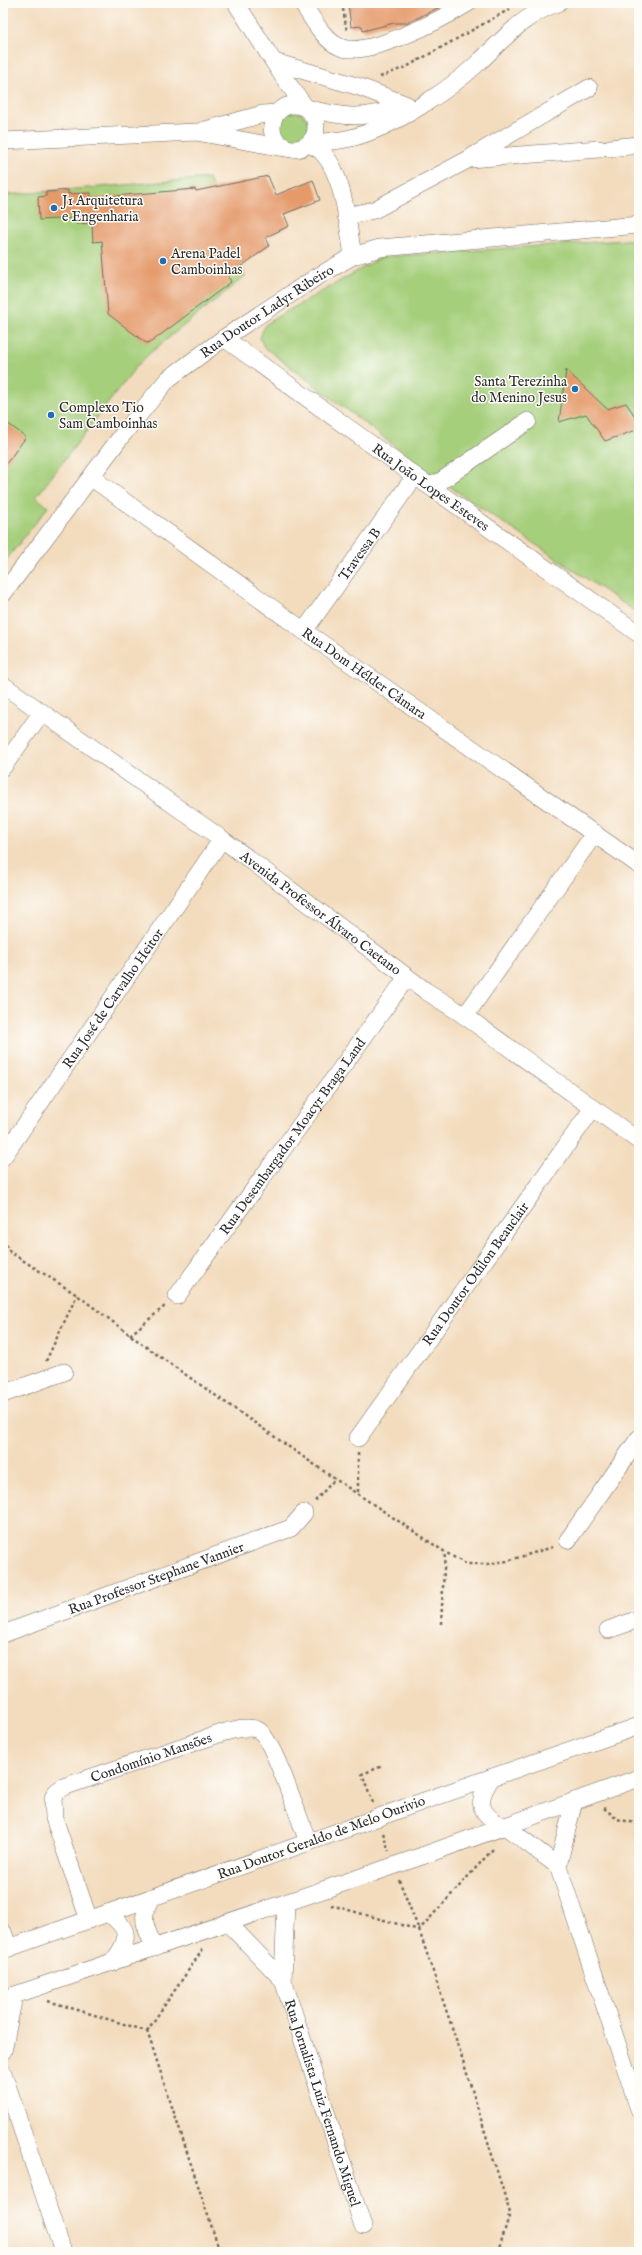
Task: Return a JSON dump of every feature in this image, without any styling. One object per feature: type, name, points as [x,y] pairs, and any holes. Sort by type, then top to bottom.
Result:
[{"type":"street","points":[[236,3],[274,62],[315,119],[316,125],[314,138],[309,144]]},
{"type":"street","points":[[302,3],[320,28],[340,47],[354,50],[368,48],[411,33],[465,4]]},
{"type":"street","points":[[196,132],[284,148],[298,149],[309,144],[350,138],[374,130],[427,100],[461,77],[516,27],[556,3]]},
{"type":"street","points":[[274,62],[360,87],[407,105]]},
{"type":"street","points":[[274,62],[279,86],[277,113],[274,119],[272,132],[279,144],[284,148]]},
{"type":"street","points":[[346,216],[374,210],[469,158],[589,88]]},
{"type":"street","points":[[7,142],[196,132],[246,118],[277,113],[284,107],[293,105],[347,117],[362,117],[427,100]]},
{"type":"street","points":[[309,144],[322,152],[330,163],[339,184],[346,216],[352,256]]},
{"type":"street","points":[[469,158],[639,145]]},
{"type":"street","name":"Rua Doutor Ladyr Ribeiro","points":[[6,584],[92,478],[123,434],[168,379],[224,338],[315,278],[352,256],[380,248],[639,225]]},
{"type":"street","name":"Rua João Lopes Esteves","points":[[224,338],[415,476],[639,634]]},
{"type":"street","points":[[430,486],[442,481],[528,421]]},
{"type":"street","name":"Travessa B","points":[[304,631],[415,476]]},
{"type":"street","name":"Rua Dom Hélder Câmara","points":[[92,478],[304,631],[639,865]]},
{"type":"street","name":"Avenida Professor Álvaro Caetano","points":[[3,684],[222,839],[407,977],[465,1016],[639,1141]]},
{"type":"street","points":[[3,767],[42,712]]},
{"type":"street","points":[[465,1016],[594,834]]},
{"type":"street","name":"Rua José de Carvalho Heitor","points":[[3,1158],[222,839]]},
{"type":"street","name":"Rua Desembargador Moacyr Braga Land","points":[[178,1296],[407,977]]},
{"type":"street","name":"Rua Doutor Odilon Beauclair","points":[[358,1438],[593,1108]]},
{"type":"street","points":[[3,1394],[64,1372]]},
{"type":"street","points":[[568,1540],[639,1438]]},
{"type":"street","name":"Rua Professor Stephane Vannier","points":[[3,1634],[291,1528],[304,1513]]},
{"type":"street","points":[[608,1630],[639,1619]]},
{"type":"street","name":"Rua Doutor Geraldo de Melo Ourivio","points":[[6,1949],[639,1726]]},
{"type":"street","name":"Condomínio Mansões","points":[[89,1920],[54,1818],[53,1807],[54,1795],[59,1789],[85,1778],[222,1733],[240,1729],[258,1729],[265,1735],[274,1752],[308,1842]]},
{"type":"street","points":[[492,1777],[480,1798],[485,1815],[558,1866],[639,2109]]},
{"type":"street","points":[[3,2051],[13,1996],[422,1856],[639,1778]]},
{"type":"street","points":[[558,1866],[581,1798]]},
{"type":"street","points":[[152,1897],[144,1913],[147,1932],[155,1948]]},
{"type":"street","name":"Rua Jornalista Luiz Fernando Miguel","points":[[286,1903],[283,1980],[363,2226]]},
{"type":"street","points":[[108,1913],[119,1921],[125,1932],[125,1946],[112,1962]]},
{"type":"street","name":"Rua Jornalista Luiz Fernando Miguel","points":[[223,1924],[283,1980]]},
{"type":"street","points":[[3,1932],[6,1949]]},
{"type":"street","points":[[3,2073],[64,2252]]},
{"type":"path","points":[[340,47],[347,39],[347,28],[343,4],[348,4]]},
{"type":"path","points":[[376,79],[408,66],[514,7]]},
{"type":"path","points":[[3,1239],[10,1252],[78,1295],[130,1335],[335,1479],[445,1552],[466,1564],[487,1564],[507,1561],[551,1548],[568,1540]]},
{"type":"path","points":[[3,1253],[10,1252]]},
{"type":"path","points":[[35,1383],[78,1295]]},
{"type":"path","points":[[130,1335],[178,1296]]},
{"type":"path","points":[[358,1438],[358,1494]]},
{"type":"path","points":[[304,1513],[335,1479]]},
{"type":"path","points":[[441,1624],[445,1552]]},
{"type":"path","points":[[581,1798],[617,1819],[639,1824]]},
{"type":"path","points":[[419,1930],[499,1842],[503,1827]]},
{"type":"path","points":[[403,1891],[419,1930],[460,2051],[510,2213],[498,2252]]},
{"type":"path","points":[[303,1897],[419,1930]]},
{"type":"path","points":[[147,2031],[223,1924]]},
{"type":"path","points":[[13,1996],[147,2031]]},
{"type":"path","points":[[147,2031],[220,2252]]},
{"type":"green space","points":[[294,112],[305,116],[309,127],[305,138],[294,142],[283,138],[279,127],[283,116]]},
{"type":"green space","name":"Complexo Tio Sam Camboinhas","points":[[209,178],[245,276],[150,353],[135,368],[36,497],[48,507],[3,564],[3,195]]},
{"type":"green space","points":[[639,239],[639,614],[441,481],[264,347],[260,338],[265,325],[277,317],[382,257]]},
{"type":"building","points":[[348,3],[448,3],[407,23],[394,23],[363,31],[362,26],[351,27]]},
{"type":"building","name":"Arena Padel Camboinhas","points":[[268,176],[276,195],[313,180],[320,200],[284,214],[289,226],[266,237],[269,246],[228,276],[231,282],[151,342],[146,343],[108,314],[102,241],[93,242],[92,223],[76,224],[76,218],[39,220],[38,197],[46,196],[46,192],[68,190],[68,194],[91,193],[91,198],[195,189],[196,191]]},
{"type":"building","points":[[566,370],[607,409],[626,403],[639,422],[639,429],[605,441],[586,414],[559,422]]},
{"type":"building","points":[[3,420],[26,437],[3,468]]},
{"type":"place","name":"J1 Arquitetura e Engenharia","points":[[54,208]]},
{"type":"place","name":"Arena Padel Camboinhas","points":[[163,261]]},
{"type":"place","name":"Santa Terezinha do Menino Jesus","points":[[575,389]]},
{"type":"place","name":"Complexo Tio Sam Camboinhas","points":[[51,415]]}]
